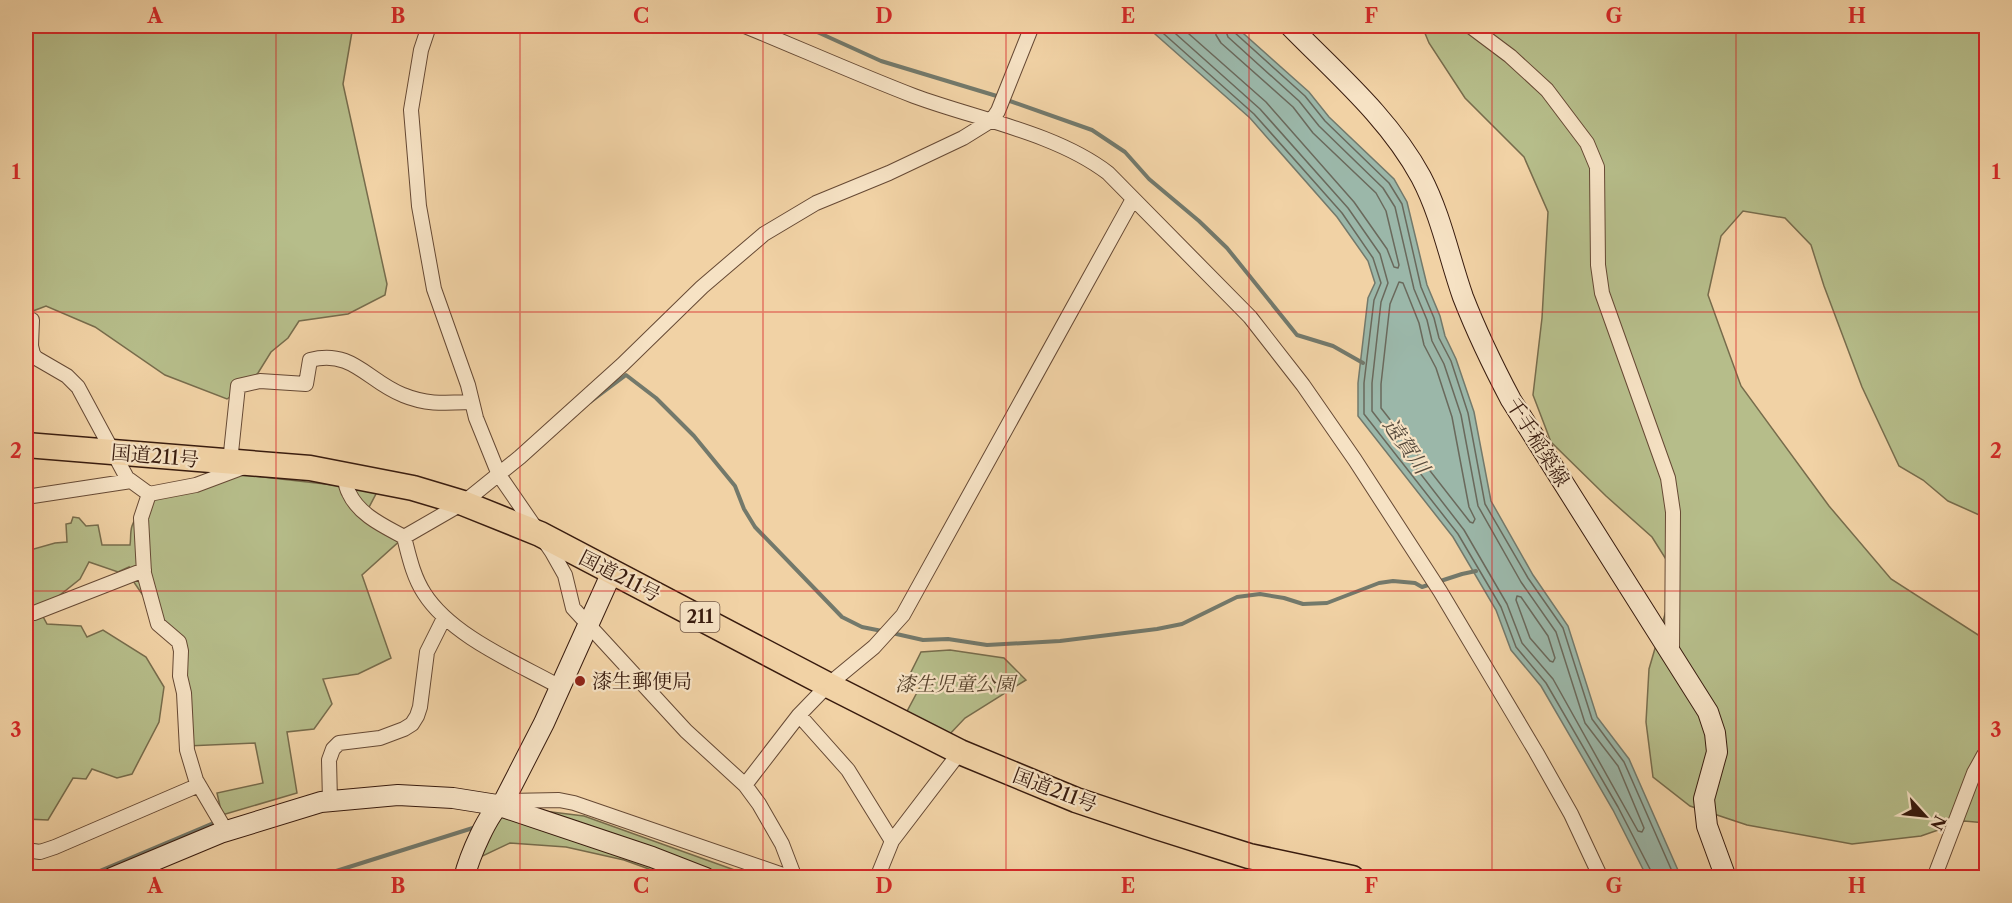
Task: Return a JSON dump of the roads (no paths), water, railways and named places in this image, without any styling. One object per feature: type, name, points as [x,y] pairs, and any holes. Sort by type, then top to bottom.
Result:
[{"type":"highway","name":"国道211号","points":[[26,445],[310,468],[413,488],[462,503],[540,534],[828,686],[960,752],[1076,800],[1157,827],[1249,856],[1352,878]]},
{"type":"main road","name":"千手稲築線","points":[[1290,26],[1392,131],[1420,177],[1440,220],[1463,295],[1484,349],[1511,400],[1708,712],[1715,733],[1717,752],[1704,799],[1707,826],[1726,878]]},
{"type":"main road","points":[[464,878],[473,852],[560,687],[612,572]]},
{"type":"main road","points":[[112,878],[226,831],[321,802],[424,795],[500,803],[706,878]]},
{"type":"street","points":[[429,26],[421,50],[411,110],[419,206],[434,289],[468,385],[476,418],[499,475],[565,575],[573,608],[686,731],[745,785],[782,844],[794,878]]},
{"type":"street","points":[[745,26],[916,96],[992,120],[1068,149],[1108,173],[1250,317],[1303,385],[1440,591],[1521,725],[1571,814],[1601,878]]},
{"type":"street","points":[[404,537],[462,503],[499,475],[574,410],[702,287],[764,234],[816,203],[889,173],[963,138],[992,120],[998,111],[1032,26]]},
{"type":"street","points":[[1470,26],[1510,56],[1547,90],[1587,143],[1597,167],[1598,265],[1602,293],[1668,478],[1673,512],[1672,655]]},
{"type":"street","points":[[745,785],[799,715],[828,686],[874,647],[903,615],[1133,199]]},
{"type":"street","points":[[32,320],[33,354],[67,376],[78,387],[127,478],[149,494],[196,485],[241,463],[238,386],[260,381],[306,384],[309,360],[321,357],[344,359],[400,395],[427,404],[472,402]]},
{"type":"street","points":[[344,475],[349,494],[360,508],[375,522],[404,537],[413,571],[424,594],[444,618],[462,633],[560,687]]},
{"type":"street","points":[[26,497],[131,481]]},
{"type":"street","points":[[149,494],[141,518],[144,570],[158,624],[179,642],[187,750],[199,785],[226,831]]},
{"type":"street","points":[[34,613],[144,570]]},
{"type":"street","points":[[330,801],[329,760],[333,749],[339,743],[380,738],[404,729],[412,724],[417,716],[427,652],[444,618]]},
{"type":"street","points":[[799,715],[848,770],[892,842]]},
{"type":"street","points":[[876,878],[892,842],[960,752]]},
{"type":"street","points":[[1934,878],[1974,773],[1984,755]]},
{"type":"street","points":[[26,850],[40,852],[55,847],[199,785]]},
{"type":"street","points":[[500,803],[559,800],[574,803],[794,878]]},
{"type":"water","name":"遠賀川","points":[[1146,26],[1235,26],[1309,92],[1329,117],[1394,179],[1407,202],[1427,285],[1474,412],[1491,501],[1533,575],[1568,626],[1597,717],[1629,759],[1681,877],[1647,877],[1613,810],[1541,686],[1511,650],[1496,610],[1453,537],[1358,416],[1358,383],[1368,298],[1375,283],[1368,261],[1337,217],[1250,118]]},
{"type":"waterway","points":[[804,26],[881,61],[1000,97]]},
{"type":"waterway","points":[[1007,100],[1092,130],[1125,152],[1149,179],[1227,248],[1297,335],[1333,346],[1363,363]]},
{"type":"waterway","points":[[590,402],[626,375],[656,398],[694,436],[735,486],[744,509],[755,527],[842,617],[862,627],[882,631]]},
{"type":"waterway","points":[[892,633],[923,640],[948,639],[987,645],[1060,641],[1182,624],[1237,597],[1260,594],[1303,604],[1327,603],[1379,583],[1393,581],[1415,583],[1422,587],[1476,571]]},
{"type":"waterway","points":[[83,878],[216,822]]},
{"type":"waterway","points":[[314,878],[476,827]]},
{"type":"place","name":"漆生郵便局","points":[[580,681]]},
{"type":"park label","name":"漆生児童公園","points":[[955,684]]}]
